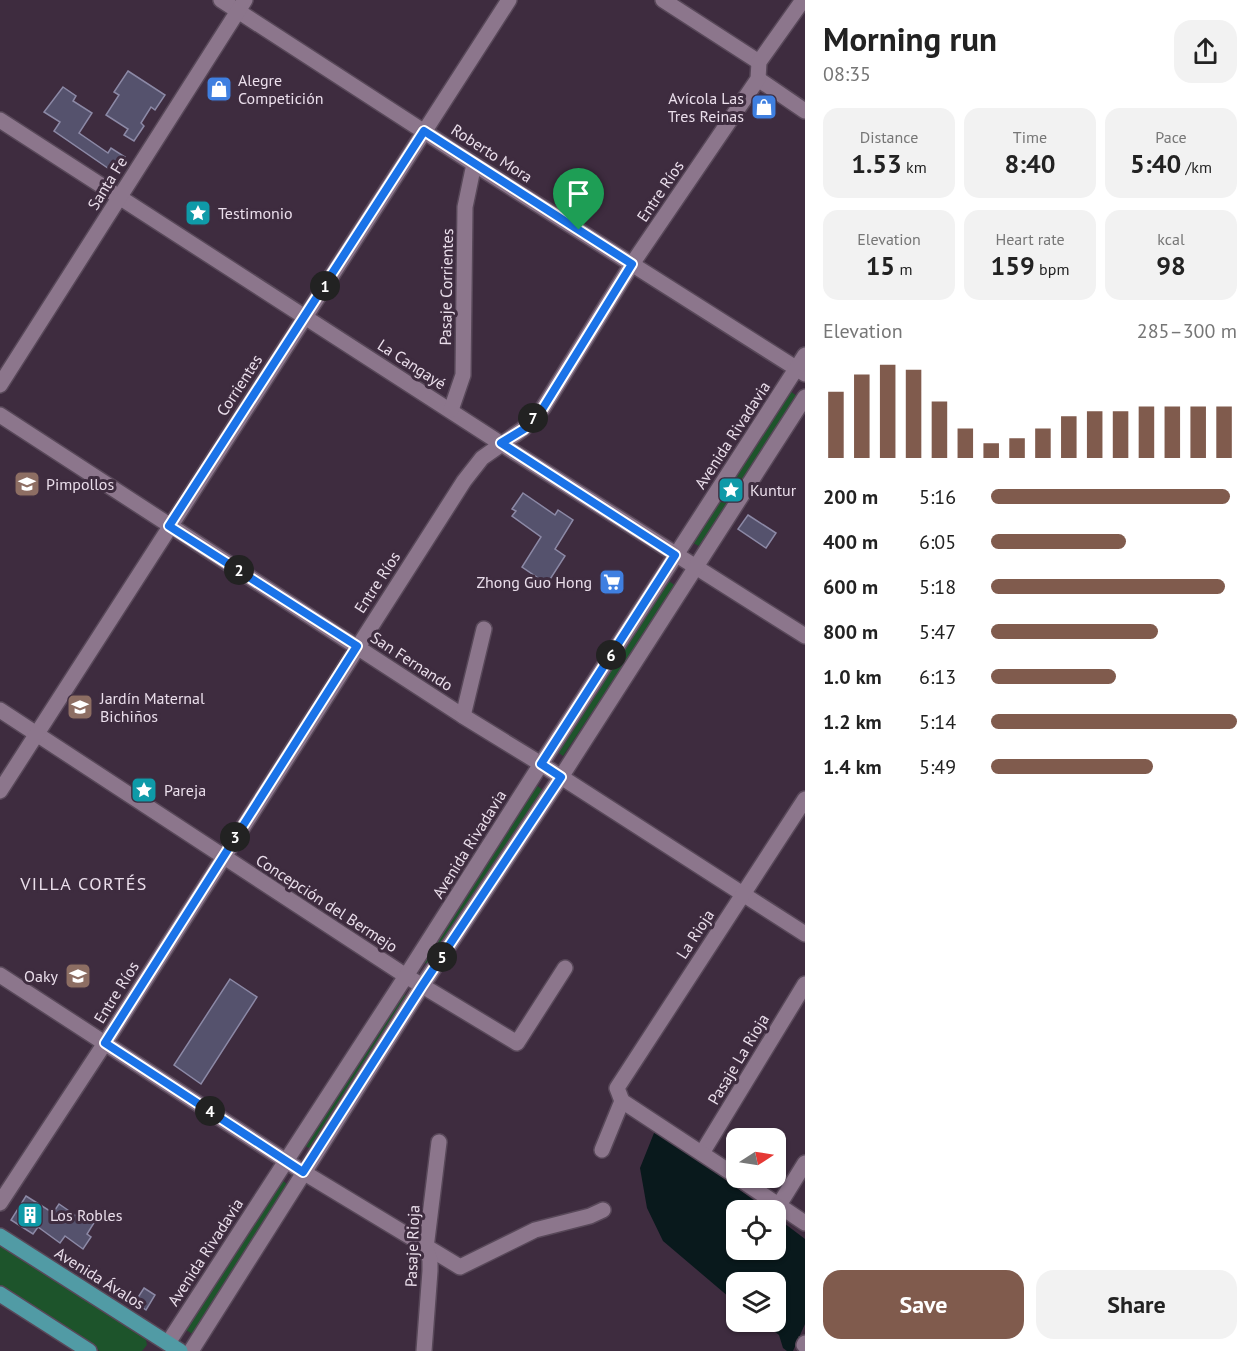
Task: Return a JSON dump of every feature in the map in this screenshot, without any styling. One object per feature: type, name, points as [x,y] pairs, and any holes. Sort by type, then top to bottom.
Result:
[{"type":"main road","name":"Avenida Ávalos","points":[[0,1236],[170,1348]]},
{"type":"main road","points":[[0,1294],[89,1351]]},
{"type":"street","name":"Roberto Mora","points":[[221,0],[241,5],[474,164],[632,264],[802,366]]},
{"type":"street","name":"Corrientes","points":[[0,791],[509,0]]},
{"type":"street","points":[[663,0],[759,62]]},
{"type":"street","points":[[803,0],[759,62],[758,79],[805,111]]},
{"type":"street","name":"Santa Fe","points":[[0,385],[241,5]]},
{"type":"street","name":"Entre Ríos","points":[[0,1203],[105,1043],[464,481],[482,458],[524,429],[543,408],[632,264],[758,79]]},
{"type":"street","name":"La Cangayé","points":[[0,120],[695,568],[805,636]]},
{"type":"street","name":"Pasaje Corrientes","points":[[451,410],[464,375],[465,207],[474,164]]},
{"type":"street","name":"Avenida Rivadavia","points":[[170,1348],[285,1160],[406,976],[675,555],[802,366]]},
{"type":"street","points":[[191,1351],[422,986],[561,777],[805,397]]},
{"type":"street","name":"San Fernando","points":[[0,415],[463,716],[805,934]]},
{"type":"street","points":[[463,716],[484,629]]},
{"type":"street","name":"Concepción del Bermejo","points":[[0,710],[406,976],[517,1043],[565,968]]},
{"type":"street","name":"La Rioja","points":[[602,1150],[620,1095],[742,894],[805,799]]},
{"type":"street","points":[[0,975],[303,1172],[460,1267],[536,1230],[590,1216],[603,1210]]},
{"type":"street","name":"Pasaje La Rioja","points":[[702,1153],[805,984]]},
{"type":"street","points":[[620,1095],[726,1169]]},
{"type":"street","name":"Pasaje Rioja","points":[[424,1351],[430,1271],[430,1260],[426,1248],[440,1142]]},
{"type":"street","points":[[782,1200],[805,1163]]},
{"type":"street","points":[[754,1188],[772,1200]]},
{"type":"street","points":[[786,1210],[805,1223]]},
{"type":"green space","points":[[790,391],[797,396],[699,546],[693,543]]},
{"type":"green space","points":[[667,580],[676,586],[563,756],[556,751]]},
{"type":"green space","points":[[536,785],[543,790],[430,964],[427,965],[423,960]]},
{"type":"green space","points":[[403,993],[407,996],[312,1150],[304,1145]]},
{"type":"green space","points":[[281,1179],[288,1185],[194,1335],[183,1328]]},
{"type":"green space","points":[[0,1243],[145,1336],[147,1345],[142,1351],[100,1351],[0,1288]]},
{"type":"shaded area","points":[[656,1128],[726,1180],[726,1188],[737,1188],[753,1200],[726,1200],[726,1260],[786,1260],[786,1225],[805,1239],[805,1324],[793,1351],[783,1348],[779,1335],[775,1332],[786,1332],[786,1272],[726,1272],[726,1295],[663,1241],[647,1208],[640,1168]]},
{"type":"building","points":[[128,71],[165,95],[155,110],[151,107],[141,123],[144,126],[134,141],[124,135],[128,129],[106,115],[119,95],[114,92]]},
{"type":"building","points":[[63,87],[76,96],[73,101],[92,113],[79,133],[108,153],[111,148],[125,157],[115,173],[54,131],[60,122],[44,112]]},
{"type":"building","points":[[523,493],[555,515],[558,510],[573,520],[555,549],[565,556],[547,584],[522,567],[541,537],[512,516],[516,511],[512,509]]},
{"type":"building","points":[[748,515],[776,533],[766,548],[738,529]]},
{"type":"building","points":[[230,979],[257,997],[201,1084],[174,1065]]},
{"type":"building","points":[[26,1196],[53,1213],[59,1204],[78,1217],[83,1209],[97,1218],[87,1234],[91,1237],[83,1249],[65,1236],[60,1243],[38,1227],[33,1234],[11,1220]]},
{"type":"building","points":[[144,1288],[155,1295],[146,1310],[135,1302]]},
{"type":"place","name":"Alegre Competición","points":[[219,89]]},
{"type":"place","name":"Avícola Las Tres Reinas","points":[[764,107]]},
{"type":"place","name":"Testimonio","points":[[198,213]]},
{"type":"place","name":"Pimpollos","points":[[27,484]]},
{"type":"place","name":"Kuntur","points":[[731,490]]},
{"type":"place","name":"Zhong Guo Hong","points":[[612,582]]},
{"type":"place","name":"Jardín Maternal Bichiños","points":[[80,707]]},
{"type":"place","name":"Pareja","points":[[144,790]]},
{"type":"place","name":"Oaky","points":[[78,976]]},
{"type":"place","name":"Los Robles","points":[[30,1215]]},
{"type":"district","name":"VILLA CORTÉS","points":[[84,883]]},
{"type":"route","points":[[424,131],[579,230],[632,264],[543,408],[524,429],[501,443],[675,555],[541,764],[561,777],[422,986],[370,1071],[303,1172],[105,1043],[357,646],[169,526],[424,131]]}]
